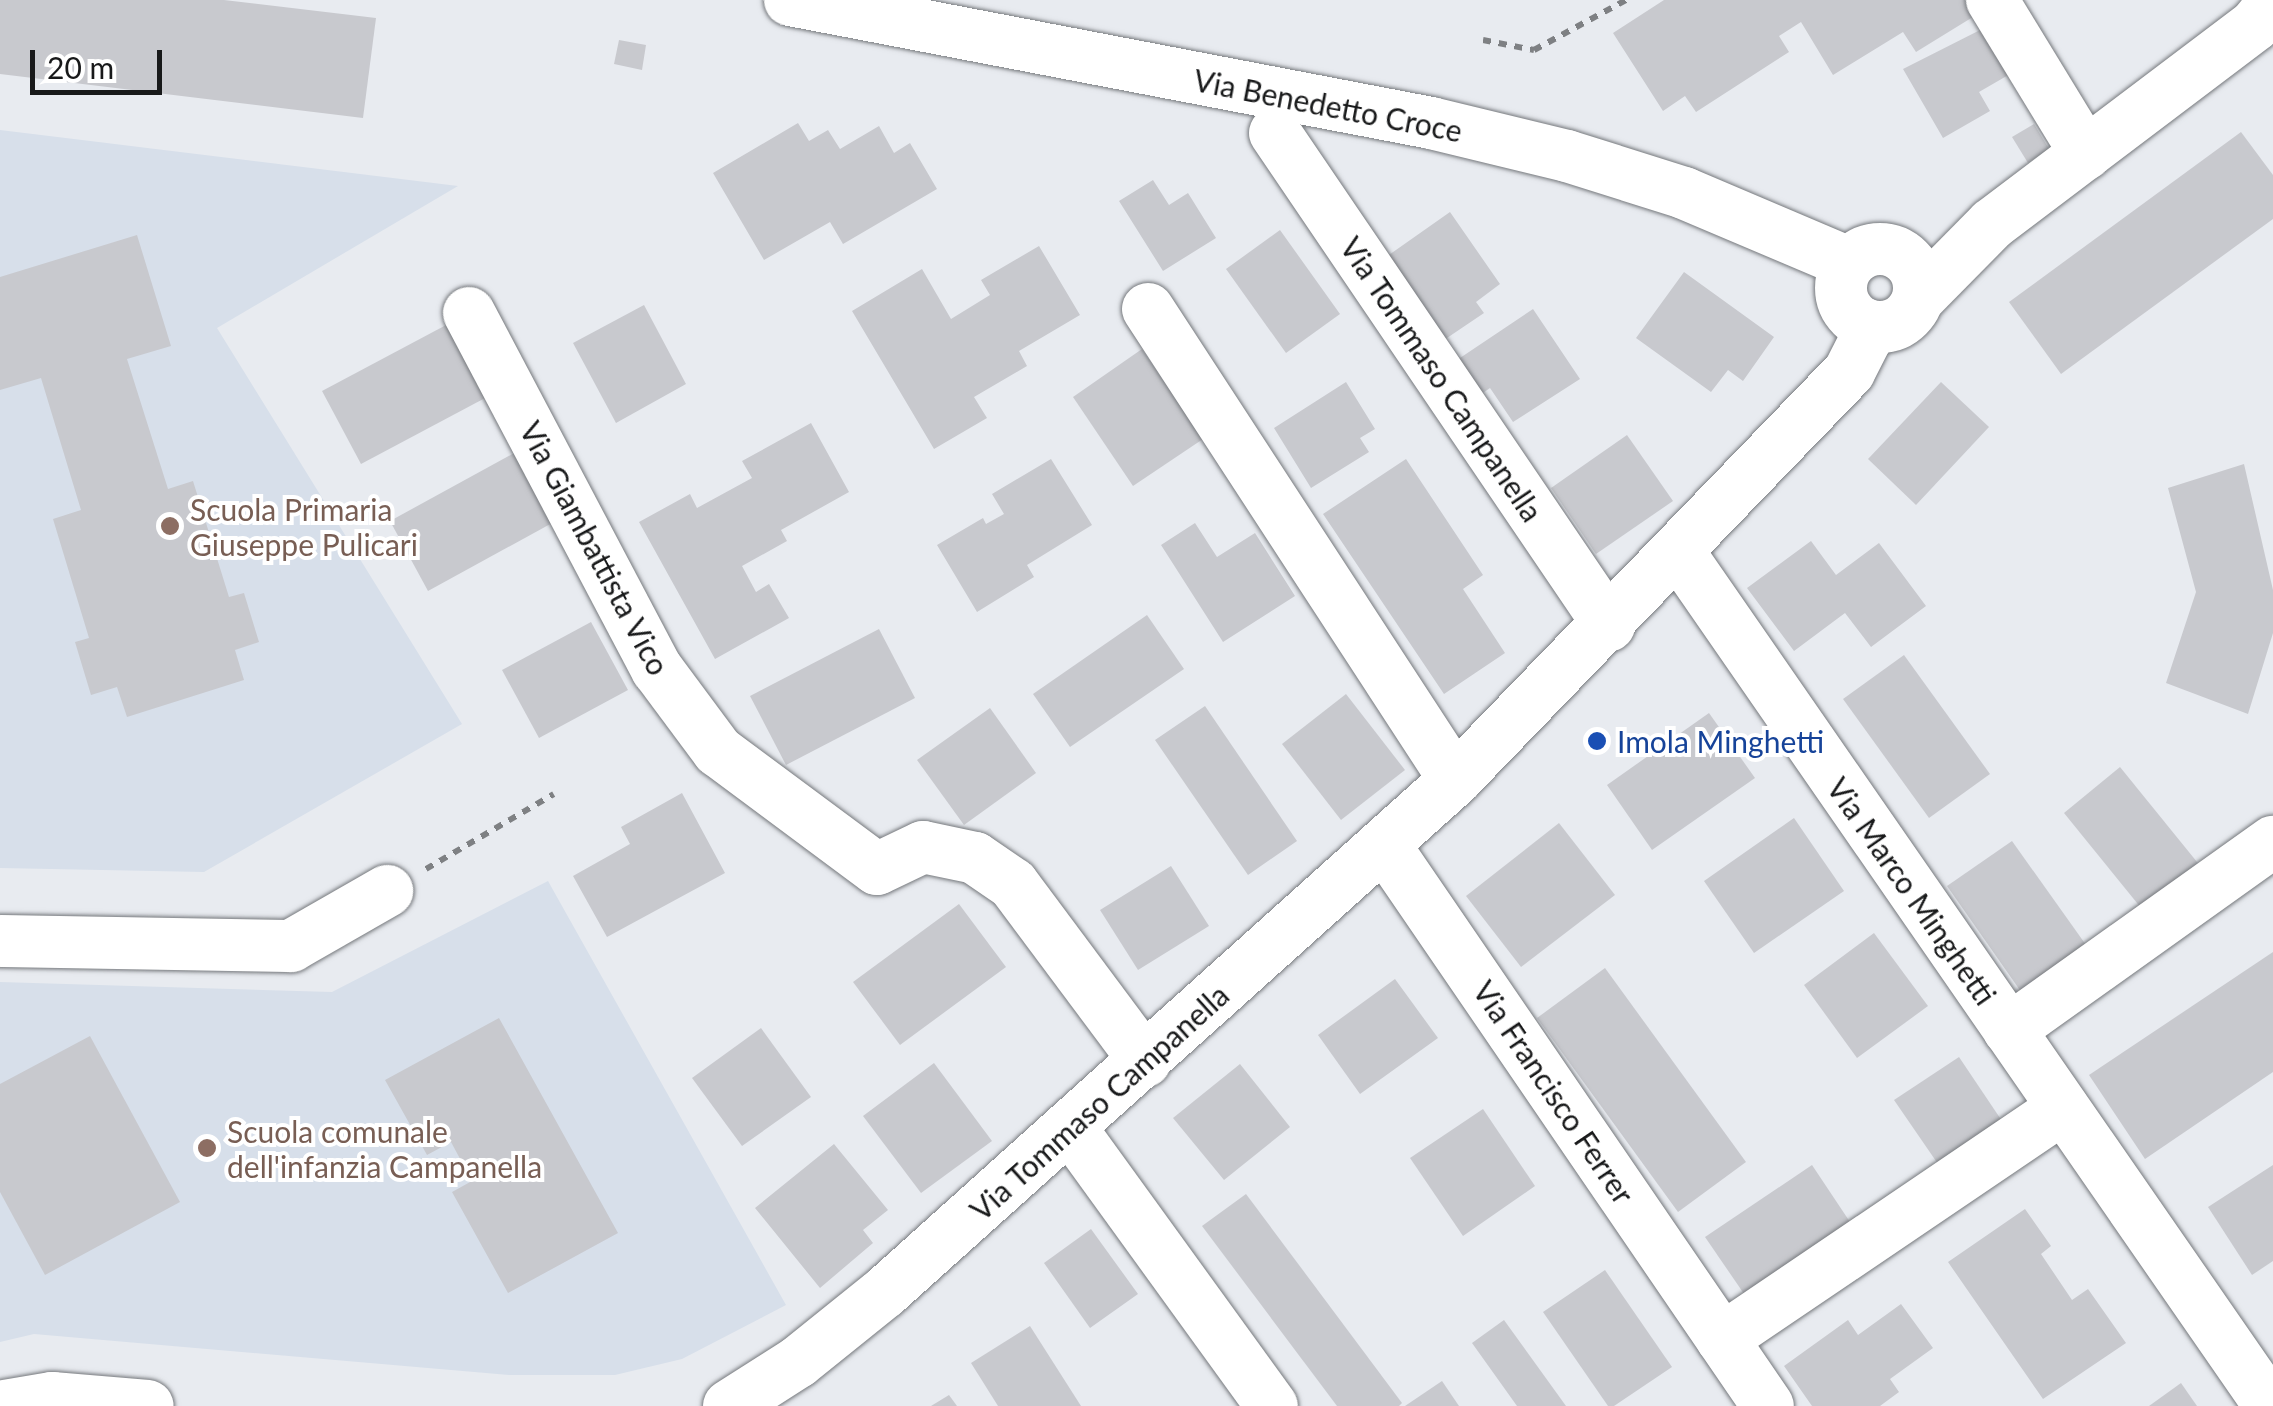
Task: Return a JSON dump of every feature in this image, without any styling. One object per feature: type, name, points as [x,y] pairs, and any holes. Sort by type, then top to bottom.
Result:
[{"type":"street","name":"Via Benedetto Croce","points":[[790,0],[1431,123],[1567,156],[1684,193],[1849,263]]},
{"type":"street","points":[[1992,0],[2086,154]]},
{"type":"street","points":[[1911,277],[1869,250],[1849,263],[1842,298],[1865,324],[1903,320],[1911,277],[1992,224],[2267,22]]},
{"type":"street","name":"Via Tommaso Campanella","points":[[1275,133],[1609,625]]},
{"type":"street","points":[[1148,309],[1455,780]]},
{"type":"street","name":"Via Giambattista Vico","points":[[469,313],[657,669],[718,751],[876,870],[923,848],[975,858],[1013,884],[1145,1061]]},
{"type":"street","name":"Via Tommaso Campanella","points":[[729,1406],[798,1362],[1072,1130],[1455,780],[1680,554],[1849,372],[1866,339],[1865,324]]},
{"type":"street","name":"Via Marco Minghetti","points":[[1680,554],[2270,1406]]},
{"type":"street","name":"Via Marco Minghetti","points":[[2009,1030],[2273,842]]},
{"type":"street","name":"Via Francisco Ferrer","points":[[1385,846],[1768,1406]]},
{"type":"street","points":[[0,940],[292,946],[402,883]]},
{"type":"street","points":[[1722,1339],[2063,1108]]},
{"type":"street","points":[[1072,1130],[1272,1406]]},
{"type":"street","points":[[5,1406],[52,1398],[148,1406]]},
{"type":"path","points":[[1482,40],[1534,50],[1626,0]]},
{"type":"path","points":[[402,883],[554,794]]},
{"type":"shaded area","name":"Scuola Primaria Giuseppe Pulicari","points":[[0,130],[458,186],[217,328],[462,724],[204,872],[0,868]]},
{"type":"shaded area","points":[[548,881],[786,1305],[682,1359],[615,1375],[509,1375],[34,1334],[0,1342],[0,982],[332,992]]},
{"type":"building","points":[[0,0],[224,0],[376,18],[363,118],[0,74]]},
{"type":"building","points":[[1664,0],[1974,0],[1981,12],[1916,52],[1903,32],[1833,75],[1801,22],[1779,36],[1789,52],[1696,112],[1685,96],[1663,111],[1613,33]]},
{"type":"building","points":[[1990,25],[2017,70],[1979,92],[1990,111],[1943,138],[1903,69]]},
{"type":"building","points":[[619,40],[646,45],[642,70],[614,64]]},
{"type":"building","points":[[798,123],[809,141],[828,130],[840,149],[879,126],[894,153],[910,143],[937,189],[843,244],[830,222],[764,260],[713,173]]},
{"type":"building","points":[[2034,124],[2049,149],[2028,163],[2012,137]]},
{"type":"building","points":[[2241,132],[2273,175],[2273,219],[2061,374],[2009,302]]},
{"type":"building","points":[[1153,180],[1169,205],[1188,193],[1216,238],[1163,271],[1119,201]]},
{"type":"building","points":[[1450,212],[1500,284],[1476,302],[1484,313],[1444,340],[1386,257]]},
{"type":"building","points":[[1280,230],[1340,314],[1286,353],[1226,269]]},
{"type":"building","points":[[137,235],[171,346],[127,359],[168,489],[193,481],[229,597],[244,593],[259,642],[235,650],[244,680],[127,717],[117,687],[91,695],[75,642],[89,638],[53,519],[81,510],[41,378],[0,390],[0,277]]},
{"type":"building","points":[[1039,246],[1080,315],[1019,351],[1027,366],[974,397],[987,418],[934,449],[852,311],[922,269],[951,319],[990,295],[981,280]]},
{"type":"building","points":[[1684,272],[1774,337],[1743,381],[1728,370],[1711,392],[1636,338]]},
{"type":"building","points":[[644,305],[686,384],[616,423],[573,343]]},
{"type":"building","points":[[1533,309],[1580,379],[1513,422],[1490,388],[1480,395],[1457,360]]},
{"type":"building","points":[[448,324],[487,397],[361,464],[322,391]]},
{"type":"building","points":[[1142,349],[1203,439],[1133,486],[1073,397]]},
{"type":"building","points":[[1346,382],[1375,429],[1360,438],[1369,452],[1311,488],[1274,428]]},
{"type":"building","points":[[1941,382],[1989,427],[1916,505],[1868,459]]},
{"type":"building","points":[[811,423],[849,492],[781,530],[787,541],[742,566],[756,592],[769,584],[789,618],[715,659],[639,522],[690,494],[697,508],[752,478],[742,461]]},
{"type":"building","points":[[1627,435],[1673,501],[1596,554],[1551,488]]},
{"type":"building","points":[[516,452],[554,522],[428,591],[390,521]]},
{"type":"building","points":[[1051,459],[1092,525],[1027,565],[1034,577],[977,612],[937,545],[983,518],[986,524],[1004,514],[992,494]]},
{"type":"building","points":[[1406,459],[1483,575],[1463,589],[1505,653],[1444,694],[1323,514]]},
{"type":"building","points":[[2244,464],[2273,590],[2273,633],[2248,714],[2166,683],[2196,592],[2168,488]]},
{"type":"building","points":[[1195,523],[1217,557],[1255,533],[1295,596],[1223,642],[1161,545]]},
{"type":"building","points":[[1811,541],[1836,575],[1879,543],[1926,606],[1871,647],[1845,613],[1794,651],[1747,588]]},
{"type":"building","points":[[1147,615],[1184,669],[1070,747],[1033,694]]},
{"type":"building","points":[[591,622],[628,690],[539,738],[502,670]]},
{"type":"building","points":[[879,629],[915,698],[786,765],[750,696]]},
{"type":"building","points":[[1904,655],[1990,774],[1929,818],[1843,699]]},
{"type":"building","points":[[1346,694],[1405,770],[1341,820],[1282,744]]},
{"type":"building","points":[[1205,706],[1297,841],[1248,875],[1155,740]]},
{"type":"building","points":[[990,708],[1036,773],[964,825],[917,760]]},
{"type":"building","points":[[1709,713],[1755,778],[1652,850],[1607,785]]},
{"type":"building","points":[[2120,767],[2210,878],[2154,924],[2064,813]]},
{"type":"building","points":[[682,793],[725,873],[607,937],[573,876],[630,844],[621,827]]},
{"type":"building","points":[[1794,818],[1844,891],[1754,953],[1704,881]]},
{"type":"building","points":[[1559,823],[1615,895],[1521,967],[1466,896]]},
{"type":"building","points":[[2012,841],[2096,959],[2031,1006],[1947,886]]},
{"type":"building","points":[[1171,866],[1209,926],[1138,970],[1100,910]]},
{"type":"building","points":[[959,904],[1006,967],[900,1045],[853,982]]},
{"type":"building","points":[[1874,933],[1928,1006],[1857,1058],[1804,985]]},
{"type":"building","points":[[2273,952],[2273,1072],[2145,1159],[2089,1075]]},
{"type":"building","points":[[1605,968],[1746,1162],[1678,1212],[1537,1018]]},
{"type":"building","points":[[1395,979],[1438,1038],[1360,1094],[1318,1035]]},
{"type":"building","points":[[499,1018],[618,1233],[508,1293],[452,1192],[472,1181],[451,1142],[427,1155],[385,1080]]},
{"type":"building","points":[[761,1028],[811,1097],[742,1146],[692,1078]]},
{"type":"building","points":[[90,1036],[180,1202],[45,1275],[0,1192],[0,1084]]},
{"type":"building","points":[[1959,1057],[2002,1121],[1938,1164],[1894,1100]]},
{"type":"building","points":[[934,1063],[992,1141],[921,1193],[863,1116]]},
{"type":"building","points":[[1240,1064],[1290,1127],[1224,1180],[1173,1118]]},
{"type":"building","points":[[1483,1109],[1535,1186],[1463,1236],[1410,1158]]},
{"type":"building","points":[[834,1144],[888,1210],[863,1230],[873,1243],[820,1288],[755,1208]]},
{"type":"building","points":[[1812,1165],[1858,1234],[1753,1307],[1705,1237]]},
{"type":"building","points":[[2273,1165],[2273,1261],[2252,1275],[2208,1207]]},
{"type":"building","points":[[1246,1194],[1402,1403],[1399,1406],[1337,1406],[1202,1226]]},
{"type":"building","points":[[2025,1209],[2051,1246],[2041,1254],[2072,1300],[2088,1289],[2126,1343],[2043,1399],[1948,1262]]},
{"type":"building","points":[[1091,1229],[1138,1294],[1090,1328],[1044,1263]]},
{"type":"building","points":[[1605,1270],[1672,1367],[1614,1406],[1608,1406],[1543,1312]]},
{"type":"building","points":[[1901,1304],[1933,1348],[1890,1379],[1899,1392],[1880,1406],[1812,1406],[1784,1366],[1848,1320],[1858,1335]]},
{"type":"building","points":[[1504,1320],[1566,1406],[1517,1406],[1472,1343]]},
{"type":"building","points":[[1030,1326],[1081,1406],[998,1406],[971,1363]]},
{"type":"building","points":[[1442,1381],[1459,1406],[1405,1406]]},
{"type":"building","points":[[2181,1383],[2197,1406],[2149,1406]]},
{"type":"building","points":[[949,1395],[957,1406],[931,1406]]},
{"type":"place","name":"Scuola Primaria Giuseppe Pulicari","points":[[170,526]]},
{"type":"place","name":"Imola Minghetti","points":[[1597,741]]},
{"type":"place","name":"Scuola comunale dell'infanzia Campanella","points":[[207,1148]]}]
